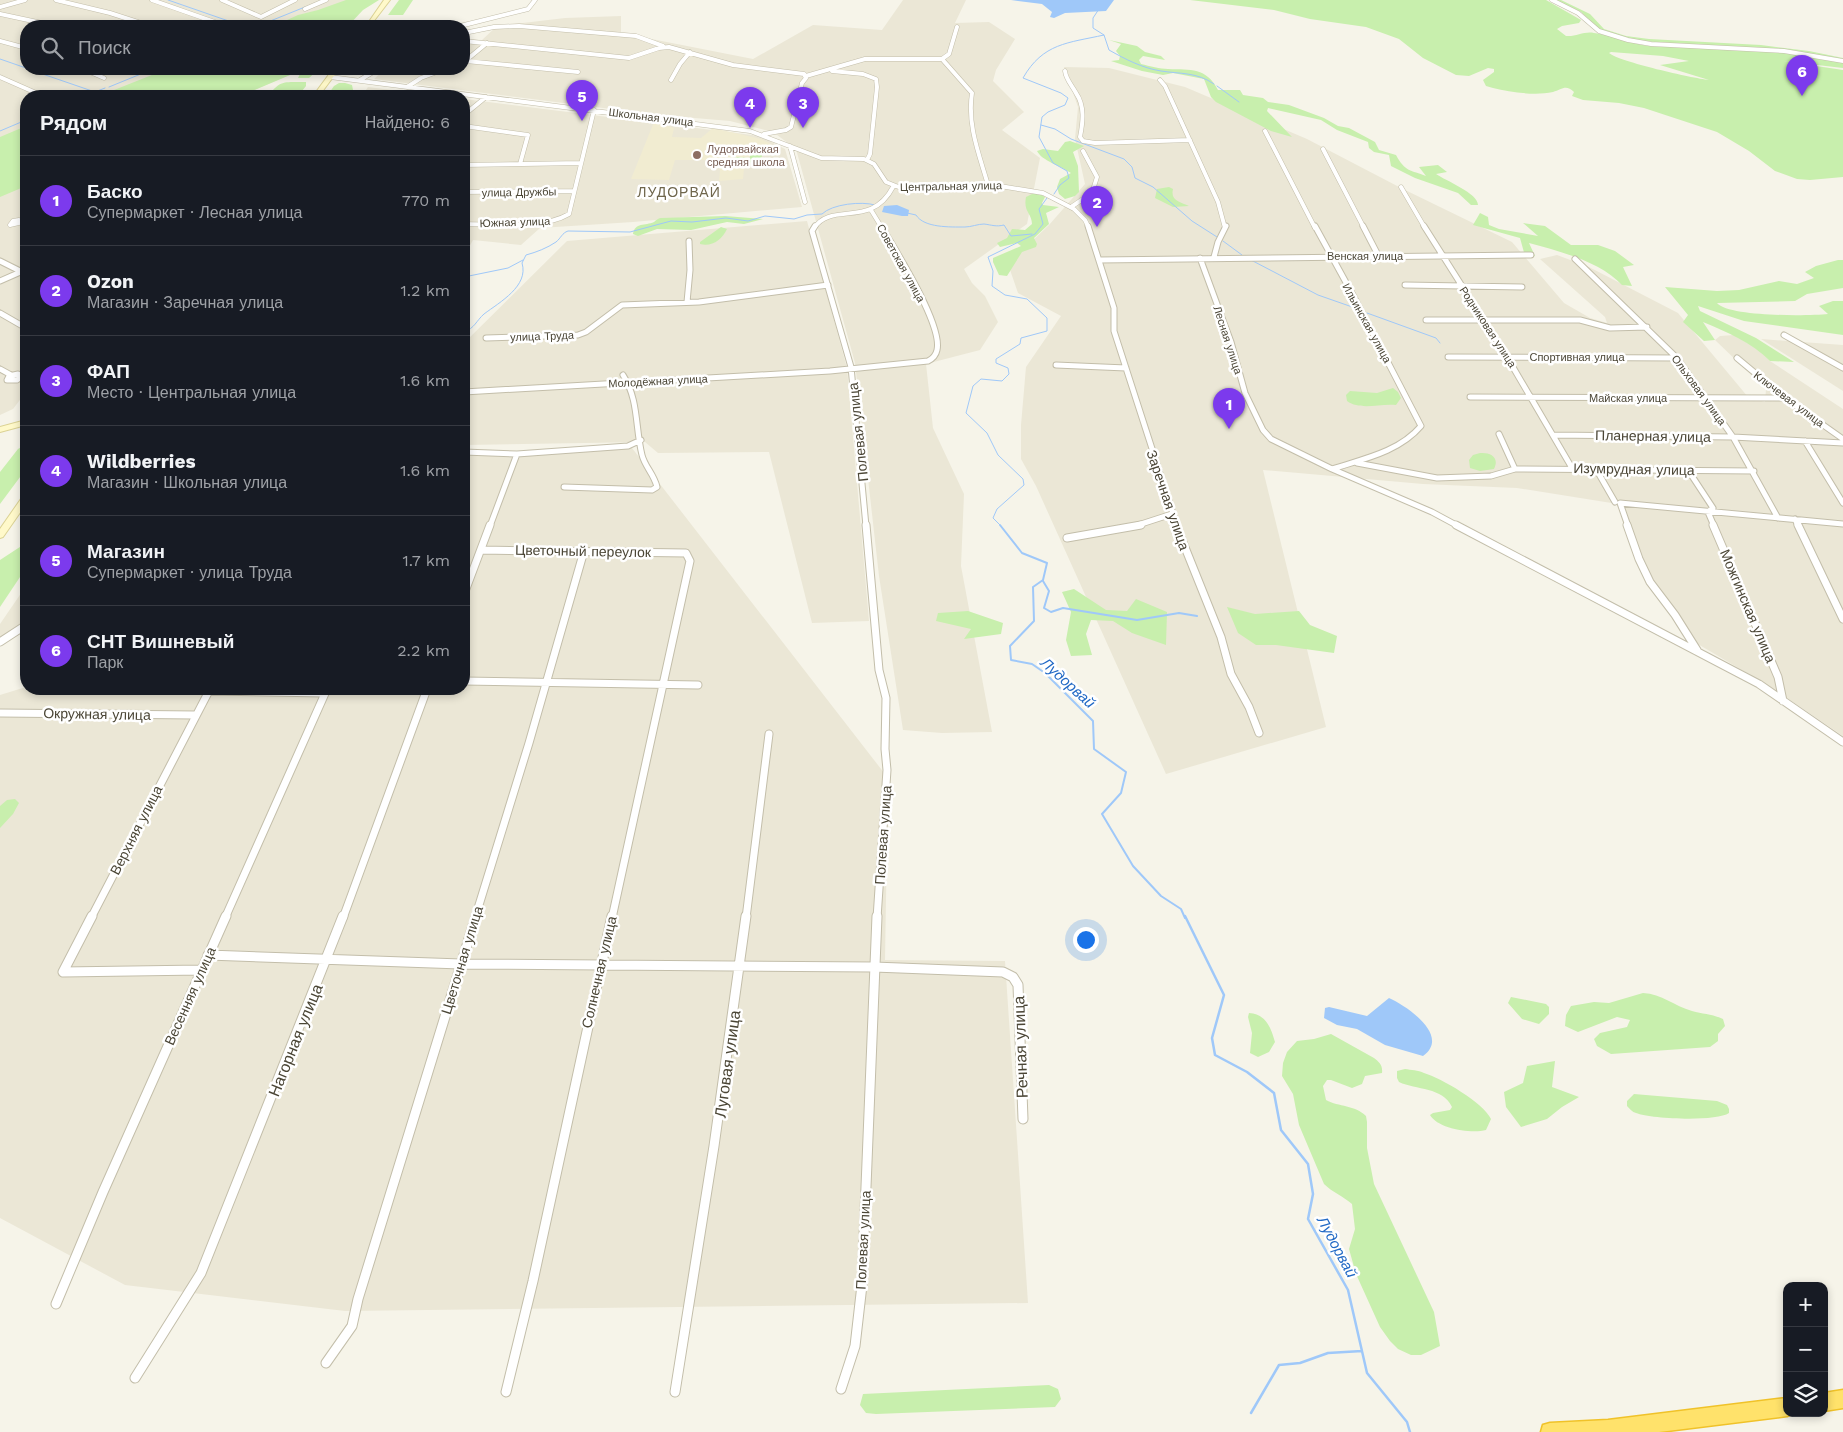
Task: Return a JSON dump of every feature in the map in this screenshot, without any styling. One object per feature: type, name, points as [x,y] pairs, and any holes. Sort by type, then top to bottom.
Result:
[{"type":"highway","points":[[1828,1402],[1843,1400]]},
{"type":"highway","points":[[1550,1432],[1608,1429],[1783,1407]]},
{"type":"main road","points":[[372,20],[387,0]]},
{"type":"main road","points":[[320,90],[330,77]]},
{"type":"main road","points":[[0,430],[20,424]]},
{"type":"main road","points":[[0,534],[20,506]]},
{"type":"street","points":[[0,7],[25,0]]},
{"type":"street","points":[[56,0],[132,20]]},
{"type":"street","points":[[152,0],[209,20]]},
{"type":"street","points":[[222,0],[259,17],[265,16],[294,0]]},
{"type":"street","points":[[305,9],[326,0]]},
{"type":"street","points":[[470,24],[528,9],[535,0]]},
{"type":"street","points":[[1552,0],[1578,13],[1599,31],[1628,40],[1651,44],[1784,51],[1843,61]]},
{"type":"street","points":[[0,14],[28,20]]},
{"type":"street","points":[[470,32],[494,27],[519,26],[636,36],[663,46],[733,65],[796,72],[806,76],[865,59],[942,59],[949,54],[956,27]]},
{"type":"street","points":[[0,41],[20,46]]},
{"type":"street","points":[[470,42],[630,58],[638,57],[663,46]]},
{"type":"street","points":[[470,57],[488,43]]},
{"type":"street","points":[[671,80],[680,64],[690,52]]},
{"type":"street","points":[[942,59],[972,93],[969,107],[971,124],[988,185]]},
{"type":"street","points":[[470,61],[578,72]]},
{"type":"street","points":[[790,146],[823,158],[866,160],[870,154],[877,88],[876,79],[863,74],[839,71],[823,72]]},
{"type":"street","points":[[1065,71],[1068,82],[1076,91],[1083,110],[1084,121],[1080,137],[1082,141],[1095,144],[1190,140]]},
{"type":"street","points":[[97,75],[104,78]]},
{"type":"street","points":[[360,80],[370,75]]},
{"type":"street","points":[[408,87],[430,75]]},
{"type":"street","points":[[764,134],[786,130],[790,127],[806,76]]},
{"type":"street","points":[[0,77],[29,90]]},
{"type":"street","name":"Школьная улица","points":[[330,77],[431,90]]},
{"type":"street","points":[[1160,80],[1165,86],[1190,140],[1218,202],[1226,226],[1218,242],[1214,257]]},
{"type":"street","name":"Школьная улица","points":[[470,95],[720,126],[764,134],[790,146]]},
{"type":"street","points":[[470,111],[486,97]]},
{"type":"street","points":[[574,191],[594,110]]},
{"type":"street","points":[[470,127],[528,135],[520,164]]},
{"type":"street","name":"Ильинская улица","points":[[1265,131],[1421,426],[1410,438],[1384,452],[1357,463],[1332,469]]},
{"type":"street","points":[[790,146],[805,202]]},
{"type":"street","points":[[1323,149],[1378,256]]},
{"type":"street","points":[[1071,207],[1092,193],[1097,177],[1083,151]]},
{"type":"street","name":"Центральная улица","points":[[866,160],[874,164],[884,182],[893,187],[912,189],[988,185],[1022,187],[1048,195],[1071,207]]},
{"type":"street","points":[[470,165],[581,163]]},
{"type":"street","points":[[871,210],[887,200],[893,187]]},
{"type":"street","name":"Родниковая улица","points":[[1401,187],[1441,256],[1532,397],[1572,468]]},
{"type":"street","name":"улица Дружбы","points":[[470,192],[574,191]]},
{"type":"street","name":"Южная улица","points":[[470,224],[549,222],[566,218],[569,214],[574,191]]},
{"type":"street","name":"Заречная улица","points":[[1071,207],[1081,214],[1088,225],[1093,246],[1114,308],[1114,331],[1172,514],[1220,637],[1231,674],[1249,707],[1258,733]]},
{"type":"street","name":"Полевая улица","points":[[841,1389],[855,1346],[862,1285],[874,967],[887,770],[885,750],[886,698],[879,670],[851,367],[813,228],[817,223],[827,218],[871,210]]},
{"type":"street","name":"Советская улица","points":[[871,210],[917,287],[938,336],[940,348],[937,355],[932,359],[920,362]]},
{"type":"street","points":[[689,241],[690,270],[687,302],[828,285]]},
{"type":"street","name":"Венская улица","points":[[1099,260],[1531,254]]},
{"type":"street","name":"Лесная улица","points":[[1200,258],[1231,342],[1245,393],[1263,430],[1280,445],[1432,512],[1697,651],[1759,684],[1843,742]]},
{"type":"street","name":"Ольховая улица","points":[[1575,259],[1677,358],[1754,470],[1778,518]]},
{"type":"street","points":[[0,261],[20,270]]},
{"type":"street","points":[[0,281],[20,274]]},
{"type":"street","points":[[1404,285],[1522,286]]},
{"type":"street","name":"улица Труда","points":[[486,338],[578,335],[586,332],[619,306],[687,302]]},
{"type":"street","points":[[0,313],[20,325]]},
{"type":"street","points":[[1426,320],[1580,320],[1610,328],[1647,327]]},
{"type":"street","points":[[1784,335],[1843,368]]},
{"type":"street","name":"Спортивная улица","points":[[1448,356],[1677,358]]},
{"type":"street","name":"Ключевая улица","points":[[1737,358],[1785,398],[1843,439]]},
{"type":"street","name":"Молодёжная улица","points":[[470,392],[830,371],[851,367],[920,362]]},
{"type":"street","points":[[1056,365],[1126,368]]},
{"type":"street","points":[[0,369],[11,375]]},
{"type":"street","points":[[564,487],[652,490],[657,487],[653,472],[645,464],[642,455],[638,419],[629,382],[623,375]]},
{"type":"street","name":"Майская улица","points":[[1470,397],[1785,398]]},
{"type":"street","points":[[1499,434],[1515,469]]},
{"type":"street","name":"Планерная улица","points":[[1553,435],[1733,437],[1843,443]]},
{"type":"street","points":[[470,452],[517,454],[628,446],[641,440]]},
{"type":"street","points":[[1805,441],[1843,503]]},
{"type":"street","points":[[470,578],[517,454]]},
{"type":"street","name":"Изумрудная улица","points":[[1357,463],[1437,478],[1491,476],[1515,469],[1754,470]]},
{"type":"street","points":[[1596,469],[1618,502],[1638,559],[1650,582],[1675,615],[1697,651]]},
{"type":"street","name":"Можгинская улица","points":[[1688,470],[1713,508],[1708,512],[1778,677],[1784,701]]},
{"type":"street","points":[[1618,502],[1843,524]]},
{"type":"street","points":[[1068,538],[1158,521],[1172,514]]},
{"type":"street","points":[[1795,519],[1843,619]]},
{"type":"street","name":"Цветочный переулок","points":[[481,550],[686,553]]},
{"type":"street","name":"Цветочная улица","points":[[326,1363],[352,1326],[358,1299],[528,743],[584,551]]},
{"type":"street","name":"Солнечная улица","points":[[506,1392],[535,1272],[601,965],[650,751],[690,561],[686,553]]},
{"type":"street","points":[[0,642],[20,629]]},
{"type":"street","points":[[470,681],[698,685]]},
{"type":"street","name":"Верхняя улица","points":[[201,970],[63,972],[206,695]]},
{"type":"street","name":"Весенняя улица","points":[[56,1304],[201,970],[324,695]]},
{"type":"street","name":"Нагорная улица","points":[[135,1378],[201,1273],[327,960],[425,695]]},
{"type":"street","name":"Окружная улица","points":[[0,713],[195,715]]},
{"type":"street","name":"Луговая улица","points":[[675,1392],[696,1272],[741,966],[769,734]]},
{"type":"street","points":[[208,955],[461,964],[874,967]]},
{"type":"street","name":"Речная улица","points":[[874,967],[1003,972],[1013,977],[1018,985],[1023,1119]]},
{"type":"shaded area","points":[[0,0],[359,0],[343,20],[20,20],[20,75],[289,75],[254,90],[20,90],[20,400],[13,409],[0,415]]},
{"type":"shaded area","points":[[903,0],[966,0],[955,23],[989,22],[1015,39],[996,70],[993,81],[1024,112],[1002,130],[1040,158],[1027,224],[964,269],[972,283],[985,296],[998,322],[980,350],[926,364],[933,428],[964,494],[961,566],[992,732],[942,733],[903,730],[879,576],[855,363],[796,149],[773,132],[730,121],[659,115],[374,79],[378,75],[470,75],[470,39],[482,40],[497,26],[565,18],[621,16],[621,33],[753,59],[813,25],[882,30]]},
{"type":"shaded area","points":[[1064,67],[1109,68],[1185,87],[1307,139],[1401,188],[1512,242],[1564,303],[1590,318],[1607,323],[1605,317],[1540,259],[1557,255],[1589,267],[1678,313],[1748,397],[1765,402],[1766,389],[1715,340],[1720,336],[1734,335],[1759,350],[1770,361],[1843,409],[1843,736],[1769,686],[1691,640],[1641,565],[1624,505],[1517,488],[1423,484],[1263,470],[1326,727],[1166,774],[1036,486],[1021,459],[1021,425],[1026,367],[1061,316],[1018,293],[1008,264],[1049,225],[1085,184],[1075,139],[1078,107]]},
{"type":"shaded area","points":[[368,87],[392,90],[366,90]]},
{"type":"shaded area","points":[[470,100],[760,136],[785,149],[802,207],[540,228],[521,245],[473,240],[470,246]]},
{"type":"shaded area","name":"Лудорвайская средняя школа","points":[[654,122],[674,128],[672,137],[701,138],[713,128],[761,139],[775,148],[762,151],[745,159],[743,179],[719,181],[721,160],[675,160],[669,180],[631,179]]},
{"type":"shaded area","points":[[807,221],[847,368],[869,621],[812,623],[769,452],[658,453],[645,442],[470,445],[470,337],[567,241]]},
{"type":"shaded area","points":[[1761,339],[1843,345],[1843,391]]},
{"type":"shaded area","points":[[632,448],[888,778],[885,960],[1005,961],[1028,1303],[345,1311],[125,1285],[0,1218],[0,695],[20,689],[20,695],[470,695],[470,454]]},
{"type":"shaded area","points":[[20,595],[20,635],[0,643],[0,624]]},
{"type":"green space","points":[[346,0],[379,0],[363,10],[354,20],[287,20]]},
{"type":"green space","points":[[399,0],[413,0],[403,15],[388,15]]},
{"type":"green space","points":[[1190,0],[1546,0],[1581,20],[1579,23],[1562,26],[1557,29],[1566,36],[1590,33],[1608,35],[1648,46],[1773,51],[1843,63],[1843,68],[1783,61],[1843,70],[1843,177],[1810,180],[1797,179],[1775,171],[1749,151],[1717,132],[1644,108],[1619,103],[1583,100],[1572,96],[1574,92],[1569,88],[1553,92],[1530,94],[1493,88],[1486,86],[1483,80],[1494,72],[1494,69],[1488,68],[1469,76],[1456,75],[1423,58],[1399,39],[1366,27],[1310,19],[1274,10]],"holes":[[[1609,53],[1663,56],[1689,61],[1660,65],[1709,80],[1641,65]]]},
{"type":"green space","points":[[1556,0],[1561,0],[1590,14],[1604,29],[1626,36],[1761,45],[1809,51],[1843,58],[1843,60],[1797,51],[1639,41],[1600,30],[1581,12]]},
{"type":"green space","points":[[1109,40],[1137,46],[1145,52],[1161,56],[1165,60],[1143,56],[1139,60],[1141,64],[1197,71],[1208,77],[1218,90],[1240,90],[1243,95],[1263,98],[1268,102],[1289,105],[1324,118],[1338,126],[1349,128],[1375,142],[1379,150],[1396,155],[1405,168],[1412,171],[1426,176],[1419,167],[1438,165],[1447,172],[1436,174],[1473,196],[1478,205],[1471,205],[1458,193],[1415,178],[1391,166],[1389,155],[1374,152],[1369,148],[1368,142],[1337,130],[1321,120],[1268,108],[1267,111],[1292,137],[1271,131],[1216,102],[1211,97],[1204,79],[1173,73],[1163,75],[1142,71],[1111,61],[1119,60],[1120,56],[1116,51],[1121,44]]},
{"type":"green space","points":[[152,75],[290,75],[254,90],[114,90]]},
{"type":"green space","points":[[300,75],[312,75],[309,78],[298,78]]},
{"type":"green space","points":[[306,82],[306,86],[303,90],[273,90],[282,83]]},
{"type":"green space","points":[[339,83],[345,83],[352,85],[353,90],[331,90]]},
{"type":"green space","points":[[20,129],[20,189],[0,197],[0,137]]},
{"type":"green space","points":[[1070,141],[1084,146],[1073,152],[1078,166],[1079,192],[1075,196],[1065,199],[1059,194],[1057,187],[1060,179],[1071,173],[1047,161],[1037,151],[1043,149],[1058,151],[1065,142]]},
{"type":"green space","points":[[762,145],[764,149],[761,159],[745,164],[735,158],[750,158],[750,147]]},
{"type":"green space","points":[[1169,187],[1173,189],[1172,193],[1175,199],[1189,206],[1173,207],[1155,198],[1157,189]]},
{"type":"green space","points":[[1034,193],[1045,197],[1043,205],[1059,207],[1046,213],[1049,224],[1034,238],[1037,244],[1036,247],[1022,252],[1007,276],[999,275],[993,258],[1021,246],[1017,243],[1000,247],[997,243],[1007,238],[1012,229],[1025,230],[1032,224],[1025,202],[1026,197]]},
{"type":"green space","points":[[1480,213],[1488,217],[1489,225],[1499,229],[1538,236],[1523,223],[1545,226],[1571,245],[1598,245],[1615,251],[1634,265],[1623,267],[1632,286],[1622,285],[1603,270],[1579,258],[1541,246],[1529,243],[1535,256],[1525,256],[1520,238],[1473,225]]},
{"type":"green space","points":[[725,216],[763,219],[744,224],[727,222],[691,230],[657,229],[638,236],[633,234],[638,226],[654,222],[660,218]]},
{"type":"green space","points":[[721,227],[727,229],[719,239],[709,244],[700,244],[700,242]]},
{"type":"green space","points":[[1843,260],[1843,288],[1807,294],[1795,301],[1717,303],[1724,308],[1737,311],[1804,315],[1828,314],[1819,306],[1833,301],[1843,301],[1843,335],[1744,321],[1698,306],[1700,311],[1756,338],[1794,362],[1770,361],[1747,343],[1703,322],[1715,340],[1704,341],[1683,322],[1688,315],[1665,287],[1717,291],[1739,290],[1779,281],[1797,284],[1814,278],[1805,272],[1816,266]]},
{"type":"green space","points":[[1393,388],[1401,398],[1396,405],[1358,406],[1347,401],[1346,395],[1350,391],[1377,393]]},
{"type":"green space","points":[[20,448],[20,477],[0,504],[0,472]]},
{"type":"green space","points":[[1480,453],[1490,454],[1495,458],[1496,465],[1494,469],[1480,471],[1470,468],[1469,460],[1473,455]]},
{"type":"green space","points":[[20,547],[20,577],[0,607],[0,560]]},
{"type":"green space","points":[[1074,589],[1106,610],[1127,611],[1136,599],[1167,612],[1166,645],[1132,633],[1113,621],[1091,620],[1086,634],[1092,655],[1071,656],[1066,640],[1071,612],[1062,592]]},
{"type":"green space","points":[[1227,607],[1255,614],[1299,611],[1310,625],[1337,636],[1334,653],[1276,645],[1256,645],[1238,633]]},
{"type":"green space","points":[[968,611],[1003,623],[1001,634],[964,639],[971,629],[936,621],[938,613]]},
{"type":"green space","points":[[15,799],[19,803],[13,814],[0,828],[0,806],[7,800]]},
{"type":"green space","points":[[1643,993],[1662,998],[1692,1011],[1723,1019],[1725,1026],[1718,1034],[1718,1041],[1710,1047],[1611,1054],[1597,1046],[1594,1039],[1600,1033],[1627,1027],[1630,1020],[1617,1017],[1578,1032],[1565,1026],[1566,1015],[1571,1006],[1594,1002],[1609,1003]]},
{"type":"green space","points":[[1511,997],[1546,1004],[1549,1007],[1549,1014],[1539,1024],[1522,1019],[1508,1003]]},
{"type":"green space","points":[[1249,1013],[1264,1019],[1272,1032],[1275,1042],[1269,1052],[1258,1057],[1250,1053],[1252,1033],[1248,1017]]},
{"type":"green space","points":[[1331,1034],[1374,1058],[1382,1068],[1382,1073],[1365,1076],[1362,1084],[1352,1088],[1331,1080],[1327,1080],[1323,1086],[1326,1100],[1362,1112],[1366,1116],[1367,1148],[1374,1184],[1434,1312],[1440,1346],[1421,1355],[1411,1355],[1398,1349],[1380,1327],[1356,1274],[1349,1249],[1355,1229],[1352,1204],[1324,1184],[1299,1125],[1293,1094],[1282,1076],[1283,1063],[1287,1052],[1297,1041]]},
{"type":"green space","points":[[1555,1061],[1552,1087],[1579,1097],[1547,1119],[1521,1127],[1506,1107],[1504,1092],[1523,1083],[1527,1066]]},
{"type":"green space","points":[[1405,1069],[1419,1071],[1431,1076],[1471,1099],[1491,1119],[1486,1130],[1464,1131],[1448,1127],[1434,1120],[1430,1115],[1450,1110],[1452,1107],[1448,1101],[1436,1092],[1399,1082],[1397,1071]]},
{"type":"green space","points":[[1634,1094],[1717,1101],[1727,1105],[1729,1113],[1722,1116],[1698,1119],[1644,1115],[1633,1112],[1627,1106],[1627,1101]]},
{"type":"green space","points":[[1049,1385],[1058,1389],[1061,1399],[1055,1407],[876,1414],[866,1413],[860,1405],[863,1394]]},
{"type":"water","points":[[1011,0],[1114,0],[1106,11],[1065,13],[1054,18],[1050,17],[1052,12],[1042,4]]},
{"type":"water","points":[[897,205],[909,210],[908,216],[882,212],[884,206]]},
{"type":"water","points":[[1389,998],[1415,1015],[1429,1031],[1432,1040],[1430,1048],[1423,1056],[1385,1045],[1357,1029],[1337,1025],[1324,1018],[1325,1008],[1329,1007],[1367,1016]]},
{"type":"waterway","points":[[168,0],[226,20]]},
{"type":"waterway","points":[[273,20],[305,7]]},
{"type":"waterway","name":"Лудорвай","points":[[1099,9],[1093,18],[1093,28],[1104,35]]},
{"type":"waterway","name":"Лудорвай","points":[[1054,194],[1060,185],[1069,178],[1067,171],[1053,163],[1039,137],[1042,117],[1048,112],[1065,105],[1068,98],[1061,93],[1023,78],[1039,58],[1057,46],[1104,35]]},
{"type":"waterway","points":[[1104,35],[1109,50],[1134,63],[1154,70],[1195,75],[1214,84]]},
{"type":"waterway","points":[[0,59],[20,66]]},
{"type":"waterway","points":[[45,75],[89,90]]},
{"type":"waterway","points":[[109,87],[138,75]]},
{"type":"waterway","points":[[1217,86],[1239,102]]},
{"type":"waterway","points":[[100,90],[105,88]]},
{"type":"waterway","points":[[0,131],[20,123]]},
{"type":"waterway","points":[[1041,125],[1055,129],[1071,139],[1124,159],[1132,167],[1135,178],[1153,187],[1192,221],[1217,237]]},
{"type":"waterway","name":"Лудорвай","points":[[1000,525],[993,518],[997,509],[1024,485],[1023,479],[998,455],[987,433],[966,413],[973,386],[981,379],[1002,381],[1009,374],[1008,368],[996,363],[996,359],[1020,344],[1021,338],[1047,331],[1047,318],[1027,299],[1005,295],[992,286],[993,271],[988,257],[1035,234],[1043,224],[1039,209],[1047,198]]},
{"type":"waterway","points":[[470,329],[484,314],[512,293],[521,279],[522,263],[526,255],[553,244],[568,231],[630,232],[671,221],[692,222],[726,218],[748,221],[765,216],[794,219],[807,215],[822,214],[847,204],[863,203],[875,205]]},
{"type":"waterway","points":[[907,213],[916,215],[931,225],[952,227],[984,224],[1004,225],[1011,236],[1032,234]]},
{"type":"waterway","points":[[1223,241],[1242,255]]},
{"type":"waterway","points":[[470,276],[508,268],[523,260]]},
{"type":"waterway","points":[[1251,260],[1318,295],[1358,309]]},
{"type":"waterway","points":[[1367,313],[1436,338],[1440,343]]},
{"type":"waterway","name":"Лудорвай","points":[[1000,525],[1022,553],[1047,563],[1043,580],[1033,587],[1034,621],[1010,646],[1011,660],[1032,664],[1045,673],[1093,721],[1094,749],[1126,772],[1121,793],[1102,814],[1133,866],[1161,896],[1181,909],[1185,918]]},
{"type":"waterway","points":[[1043,581],[1049,591],[1044,608],[1051,612],[1063,608],[1137,620],[1179,613],[1197,616]]},
{"type":"waterway","name":"Лудорвай","points":[[1185,916],[1224,995],[1212,1038],[1215,1055],[1247,1072],[1274,1093],[1281,1130],[1308,1164],[1313,1194],[1308,1219],[1348,1290],[1362,1351]]},
{"type":"waterway","points":[[1251,1413],[1279,1365],[1300,1363],[1328,1353],[1362,1351]]},
{"type":"waterway","name":"Лудорвай","points":[[1362,1351],[1367,1373],[1407,1422],[1410,1432]]},
{"type":"place","name":"СНТ Вишневый","points":[[1802,96]]},
{"type":"place","name":"Магазин","points":[[582,121]]},
{"type":"place","name":"Wildberries","points":[[750,128]]},
{"type":"place","name":"ФАП","points":[[803,128]]},
{"type":"place","name":"Лудорвайская средняя школа","points":[[697,155]]},
{"type":"place","name":"Ozon","points":[[1097,227]]},
{"type":"place","name":"Баско","points":[[1229,429]]},
{"type":"district","name":"ЛУДОРВАЙ","points":[[679,192]]}]
